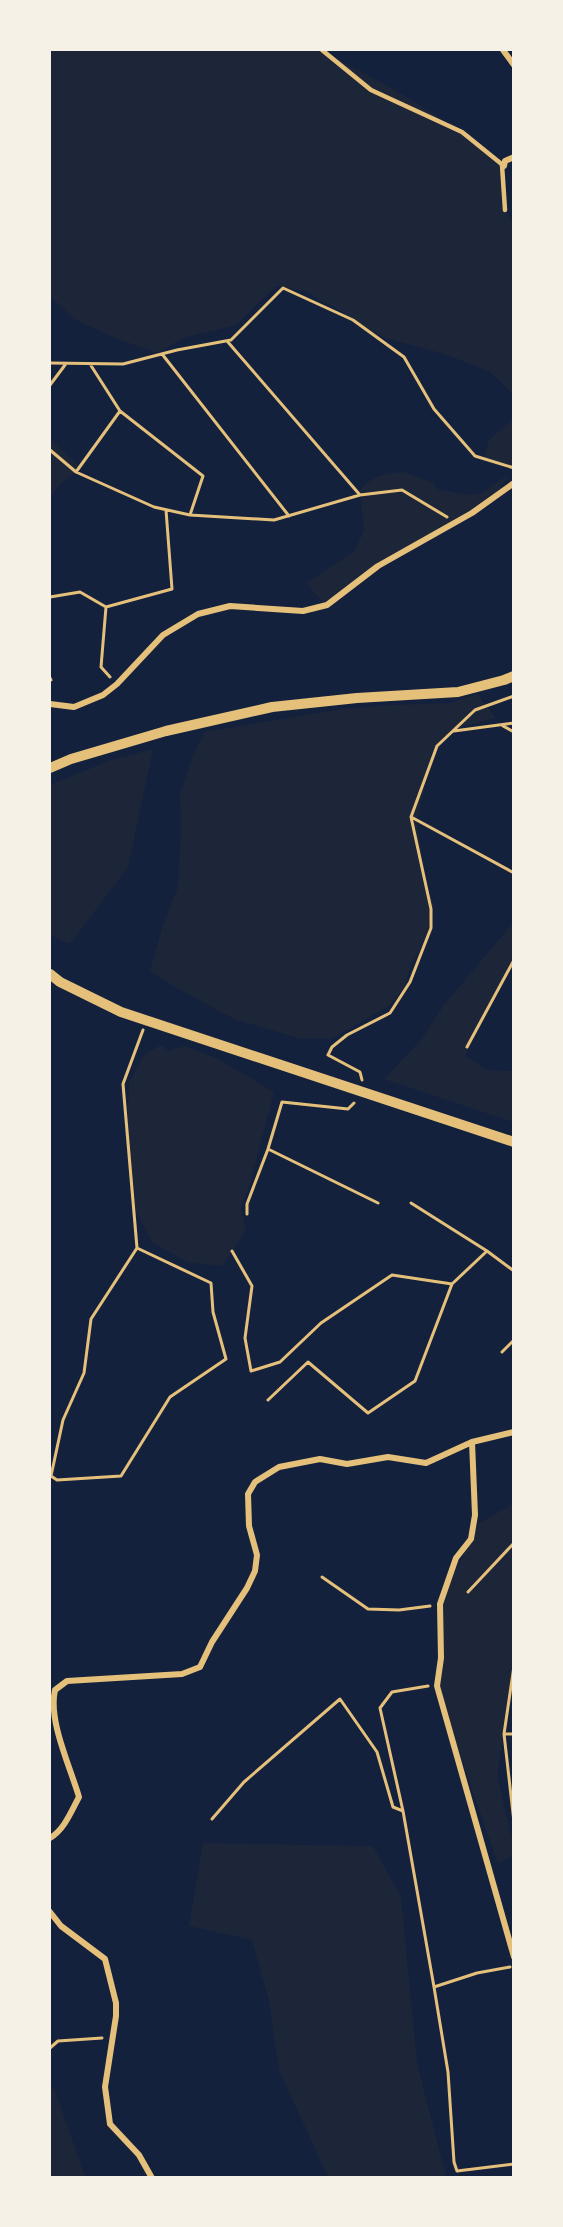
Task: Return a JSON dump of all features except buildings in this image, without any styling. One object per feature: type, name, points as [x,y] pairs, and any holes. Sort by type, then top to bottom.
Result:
[{"type":"street","points":[[503,50],[513,65]]},
{"type":"street","points":[[503,165],[513,157]]},
{"type":"street","points":[[50,704],[74,707],[103,695],[117,684],[163,635],[198,614],[230,606],[303,610],[327,604],[378,566],[457,522],[513,483]]},
{"type":"street","points":[[50,768],[71,759],[166,731],[272,707],[357,698],[458,692],[513,676]]},
{"type":"street","points":[[50,974],[60,982],[122,1012],[513,1142]]},
{"type":"street","points":[[50,1838],[57,1834],[67,1821],[79,1797],[52,1703],[55,1690],[67,1681],[182,1674],[201,1667],[212,1642],[247,1588],[255,1571],[257,1555],[249,1526],[248,1494],[255,1482],[279,1467],[320,1459],[347,1464],[388,1457],[426,1463],[472,1442],[513,1432]]},
{"type":"street","points":[[472,1442],[475,1489],[471,1539],[456,1558],[440,1605],[441,1658],[437,1686],[513,1957]]},
{"type":"street","points":[[50,1912],[61,1923],[61,1926],[105,1959],[116,2003],[105,2087],[110,2124],[139,2155],[152,2178]]},
{"type":"lane","points":[[322,50],[371,90],[462,132],[503,165],[505,210]]},
{"type":"path","points":[[50,363],[123,364],[231,340],[283,288],[353,320],[404,357],[435,409],[475,456],[513,468]]},
{"type":"path","points":[[227,340],[360,495]]},
{"type":"path","points":[[162,354],[289,516]]},
{"type":"path","points":[[90,364],[120,411],[203,476],[190,515]]},
{"type":"path","points":[[50,385],[66,365]]},
{"type":"path","points":[[76,472],[120,411]]},
{"type":"path","points":[[50,450],[76,472],[154,507],[190,515],[274,520],[360,495],[402,490],[457,522]]},
{"type":"path","points":[[50,597],[80,592],[106,607],[172,589],[166,510]]},
{"type":"path","points":[[106,607],[101,667],[117,684]]},
{"type":"path","points":[[247,1214],[247,1204],[268,1149],[282,1101],[348,1109],[364,1093],[360,1072],[328,1055],[332,1047],[347,1035],[390,1012],[410,982],[431,928],[431,909],[411,817],[437,746],[475,710],[513,696]]},
{"type":"path","points":[[452,731],[513,723]]},
{"type":"path","points":[[501,725],[513,732]]},
{"type":"path","points":[[411,817],[513,873]]},
{"type":"path","points":[[466,1047],[513,960]]},
{"type":"path","points":[[137,1248],[211,1283],[213,1312],[226,1359],[170,1397],[121,1476],[57,1480],[51,1476],[63,1420],[84,1373],[91,1319],[137,1248],[123,1084],[147,1020]]},
{"type":"path","points":[[268,1149],[378,1203]]},
{"type":"path","points":[[411,1203],[487,1251],[513,1271]]},
{"type":"path","points":[[232,1251],[252,1286],[245,1338],[251,1371],[280,1362],[321,1323],[392,1275],[452,1284]]},
{"type":"path","points":[[268,1400],[308,1362],[368,1413],[415,1381],[452,1284],[487,1251]]},
{"type":"path","points":[[502,1352],[513,1340]]},
{"type":"path","points":[[468,1592],[513,1543]]},
{"type":"path","points":[[322,1577],[368,1609],[399,1610],[440,1605]]},
{"type":"path","points":[[513,1666],[504,1734],[513,1822]]},
{"type":"path","points":[[438,1683],[392,1692],[380,1708],[404,1810],[448,2072],[454,2162],[457,2171],[513,2164]]},
{"type":"path","points":[[212,1819],[244,1782],[340,1699],[377,1752],[393,1807],[404,1810]]},
{"type":"path","points":[[504,1734],[513,1734]]},
{"type":"path","points":[[434,1987],[477,1973],[513,1966]]},
{"type":"path","points":[[50,2048],[58,2040],[112,2038]]},
{"type":"shaded area","points":[[50,50],[323,50],[421,106],[477,144],[504,166],[501,204],[513,223],[513,394],[489,371],[444,354],[386,338],[360,325],[335,307],[308,292],[276,286],[236,325],[183,338],[158,353],[117,339],[74,319],[50,296]]},
{"type":"shaded area","points":[[513,419],[513,468],[484,457],[489,440]]},
{"type":"shaded area","points":[[50,438],[81,468],[61,484],[50,497]]},
{"type":"shaded area","points":[[404,472],[434,483],[437,489],[470,495],[481,493],[509,476],[496,493],[489,496],[466,517],[392,556],[325,605],[306,583],[355,551],[364,530],[360,491],[379,476]]},
{"type":"shaded area","points":[[477,694],[496,718],[453,729],[432,752],[417,821],[425,885],[434,904],[426,936],[410,968],[404,988],[389,1006],[331,1039],[298,1038],[234,1019],[150,971],[163,925],[178,887],[181,832],[180,794],[194,753],[205,732],[343,709],[450,703]]},
{"type":"shaded area","points":[[153,749],[128,867],[70,944],[50,935],[50,785],[111,760]]},
{"type":"shaded area","points":[[513,923],[513,959],[465,1056],[487,1070],[513,1071],[513,1122],[384,1079],[421,1040],[444,1005]]},
{"type":"shaded area","points":[[161,1045],[168,1051],[185,1046],[216,1058],[274,1092],[250,1184],[241,1208],[246,1231],[222,1266],[187,1262],[152,1242],[132,1204],[127,1147],[129,1083],[144,1055]]},
{"type":"shaded area","points":[[513,1504],[514,1658],[497,1776],[514,1854],[498,1864],[438,1691],[440,1604],[478,1524]]},
{"type":"shaded area","points":[[203,1843],[373,1846],[401,1897],[417,2063],[446,2177],[328,2177],[279,2070],[269,2001],[252,1940],[189,1926]]},
{"type":"shaded area","points":[[54,2087],[85,2177],[50,2177],[50,2088]]}]
